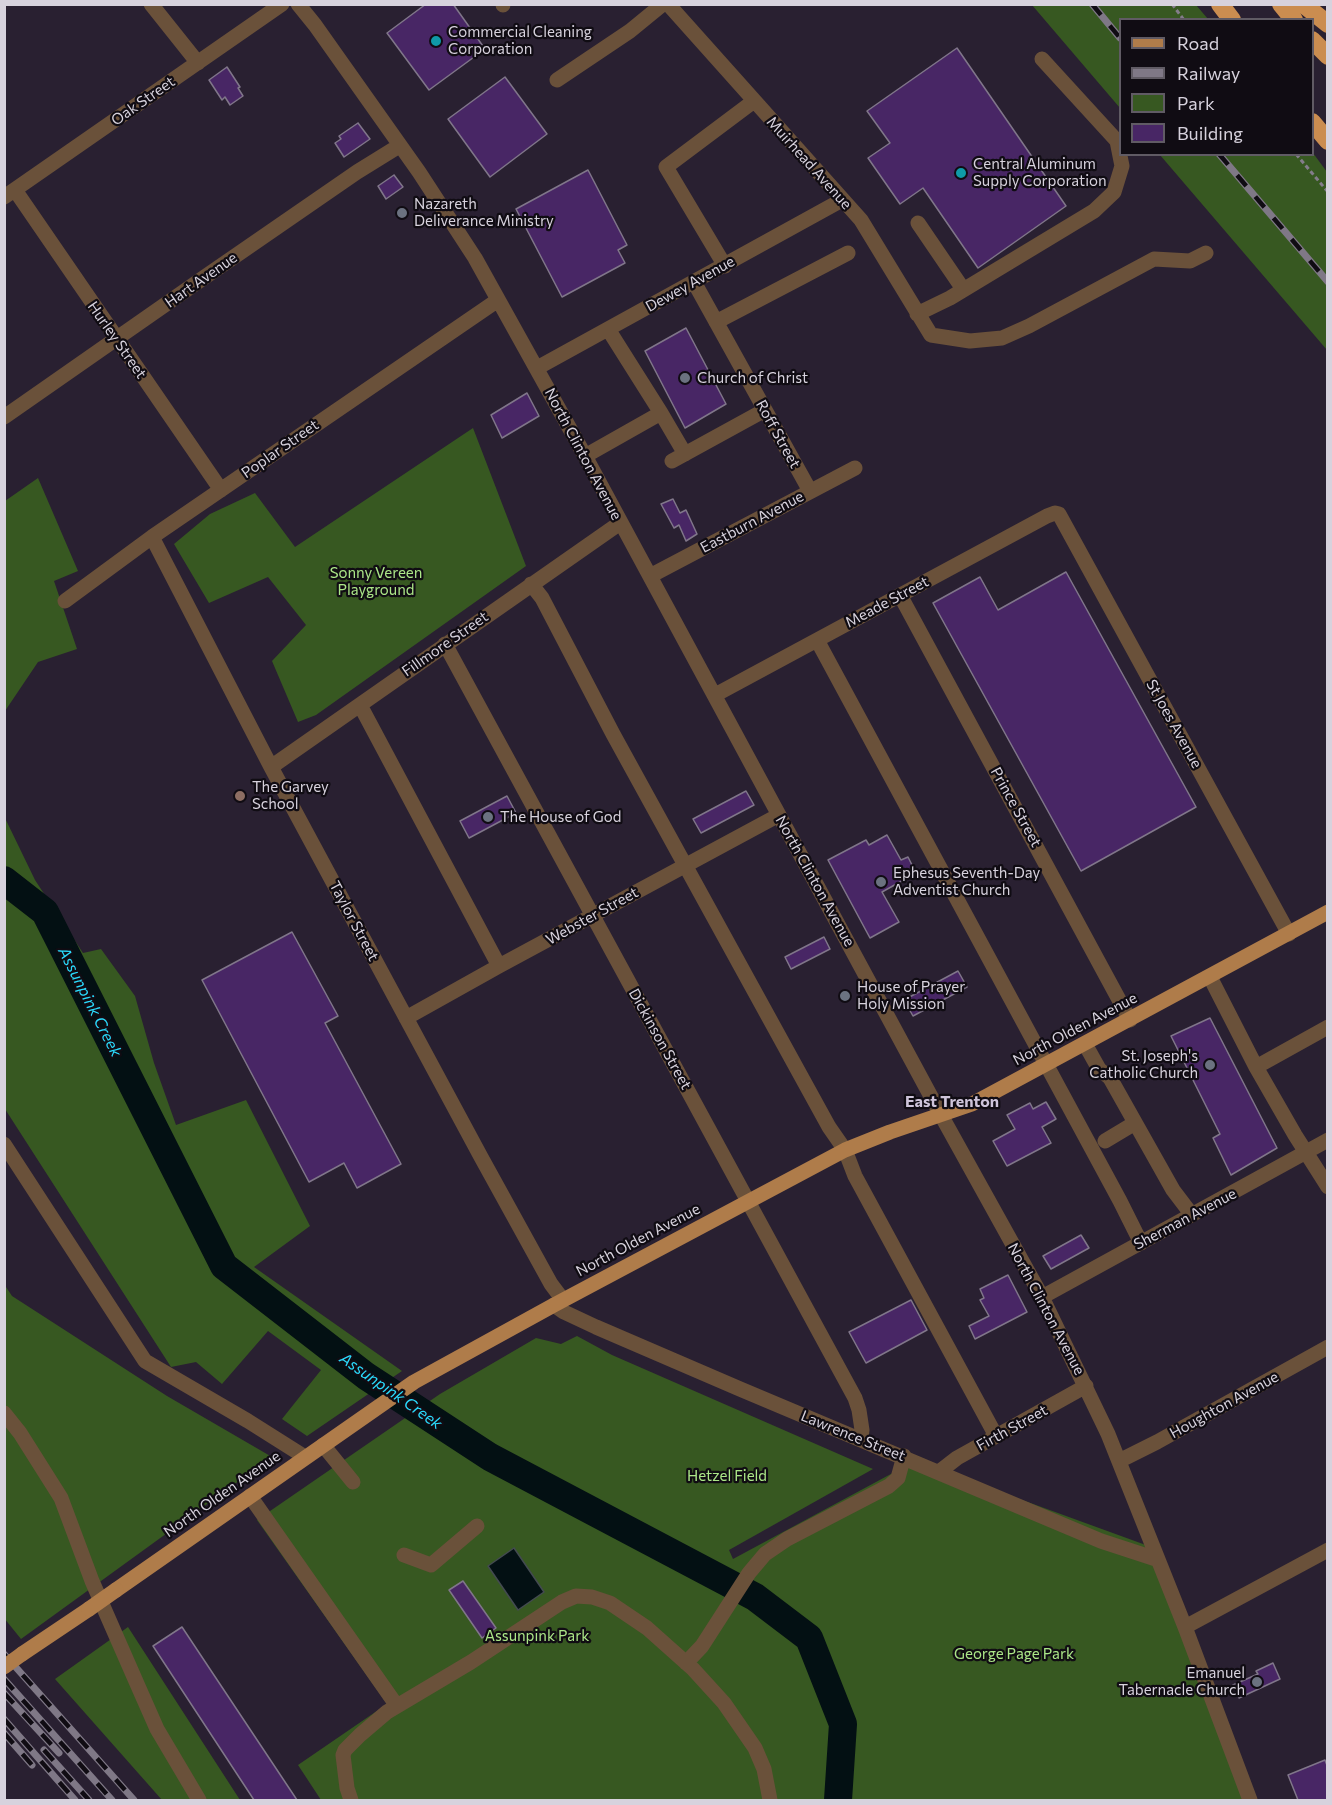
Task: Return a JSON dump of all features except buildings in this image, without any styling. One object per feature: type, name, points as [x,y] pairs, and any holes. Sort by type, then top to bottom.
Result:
[{"type":"highway","points":[[1220,4],[1230,18]]},
{"type":"highway","points":[[1281,4],[1292,18]]},
{"type":"highway","points":[[1303,4],[1328,24]]},
{"type":"highway","points":[[1314,42],[1328,56]]},
{"type":"highway","points":[[1314,125],[1328,141]]},
{"type":"main road","name":"North Olden Avenue","points":[[4,1667],[414,1382],[845,1150],[972,1104],[1328,912]]},
{"type":"street","points":[[151,4],[198,63]]},
{"type":"street","name":"Oak Street","points":[[10,194],[282,4]]},
{"type":"street","name":"North Clinton Avenue","points":[[298,4],[419,172],[475,258],[585,456],[1042,1298],[1086,1386],[1119,1461],[1250,1800]]},
{"type":"street","points":[[556,80],[630,31],[663,4]]},
{"type":"street","name":"Muirhead Avenue","points":[[668,4],[861,220],[931,335],[970,341],[1002,338],[1029,326],[1154,259],[1190,261],[1206,253]]},
{"type":"street","points":[[1042,59],[1117,141],[1119,151]]},
{"type":"street","points":[[724,266],[666,167],[754,101]]},
{"type":"street","name":"Hart Avenue","points":[[4,417],[357,172],[399,146]]},
{"type":"street","points":[[917,314],[963,290],[1094,211],[1114,192],[1122,166],[1120,156]]},
{"type":"street","name":"Hurley Street","points":[[10,194],[116,339],[221,490]]},
{"type":"street","name":"Dewey Avenue","points":[[537,368],[842,200]]},
{"type":"street","points":[[918,223],[963,290]]},
{"type":"street","points":[[716,322],[848,253]]},
{"type":"street","name":"Roff Street","points":[[694,282],[810,491]]},
{"type":"street","name":"Poplar Street","points":[[64,601],[152,537],[498,300]]},
{"type":"street","points":[[608,329],[662,413],[678,458],[765,410]]},
{"type":"street","points":[[585,456],[662,413]]},
{"type":"street","name":"Eastburn Avenue","points":[[650,576],[855,468]]},
{"type":"street","name":"Meade Street","points":[[715,695],[1047,516],[1059,514]]},
{"type":"street","name":"St Joes Avenue","points":[[1059,514],[1288,934]]},
{"type":"street","name":"Fillmore Street","points":[[271,767],[620,523]]},
{"type":"street","name":"Taylor Street","points":[[152,537],[271,767],[558,1303]]},
{"type":"street","points":[[531,584],[542,598],[829,1127],[845,1150],[855,1176],[886,1235],[996,1436]]},
{"type":"street","name":"Prince Street","points":[[900,595],[1130,1020]]},
{"type":"street","points":[[817,640],[1141,1243]]},
{"type":"street","name":"Dickinson Street","points":[[445,644],[855,1398],[862,1430],[861,1439]]},
{"type":"street","points":[[360,705],[499,966]]},
{"type":"street","name":"Webster Street","points":[[406,1018],[779,815]]},
{"type":"street","points":[[1210,977],[1256,1067],[1328,1187]]},
{"type":"street","points":[[1256,1067],[1328,1027]]},
{"type":"street","points":[[1085,1044],[1098,1069],[1110,1078],[1173,1190],[1192,1215]]},
{"type":"street","points":[[1105,1141],[1136,1123]]},
{"type":"street","name":"Sherman Avenue","points":[[1042,1298],[1328,1140]]},
{"type":"street","points":[[4,1144],[145,1361],[305,1457]]},
{"type":"street","name":"Lawrence Street","points":[[558,1303],[564,1312],[596,1327],[1101,1541],[1156,1560]]},
{"type":"street","name":"Houghton Avenue","points":[[1119,1461],[1328,1347]]},
{"type":"street","name":"Firth Street","points":[[939,1472],[957,1458],[1086,1386]]},
{"type":"street","points":[[4,1413],[20,1433],[61,1498],[82,1558],[152,1718],[199,1800]]},
{"type":"street","points":[[322,1445],[353,1482]]},
{"type":"street","points":[[686,1663],[702,1646],[749,1573],[765,1554],[779,1544],[889,1486],[898,1478],[904,1456]]},
{"type":"street","points":[[250,1496],[397,1706]]},
{"type":"street","points":[[404,1555],[430,1565],[477,1526]]},
{"type":"street","points":[[1185,1627],[1328,1550]]},
{"type":"street","points":[[351,1800],[343,1763],[345,1750],[387,1712],[471,1662],[562,1602],[576,1596],[592,1597],[610,1603],[647,1628],[686,1663],[724,1703],[749,1737],[764,1769],[770,1800]]},
{"type":"path","points":[[1172,4],[1182,18]]},
{"type":"path","points":[[1298,156],[1328,192]]},
{"type":"green space","points":[[1032,5],[1196,5],[1207,18],[1119,18],[1119,107]]},
{"type":"green space","points":[[1314,154],[1327,172],[1327,350],[1161,156]]},
{"type":"green space","name":"Sonny Vereen Playground","points":[[473,428],[526,566],[316,715],[298,722],[272,661],[306,625],[268,577],[209,603],[174,544],[210,514],[255,493],[295,547]]},
{"type":"green space","points":[[38,478],[78,571],[54,581],[77,649],[38,662],[5,711],[5,501]]},
{"type":"green space","points":[[4,816],[35,880],[83,953],[101,949],[135,996],[154,1063],[176,1125],[246,1100],[310,1226],[254,1267],[402,1371],[307,1436],[282,1419],[321,1370],[268,1331],[222,1384],[196,1362],[171,1367],[5,1109]]},
{"type":"green space","points":[[4,1284],[12,1296],[167,1396],[272,1457],[21,1639],[4,1618]]},
{"type":"green space","points":[[577,1336],[612,1355],[873,1469],[729,1550],[733,1559],[915,1461],[1154,1548],[1252,1800],[321,1800],[298,1765],[387,1704],[257,1520],[440,1394],[536,1338],[561,1344]]},
{"type":"green space","points":[[128,1627],[240,1800],[162,1800],[55,1679]]},
{"type":"shaded area","points":[[514,1548],[544,1592],[518,1610],[488,1566]]},
{"type":"waterway","name":"Assunpink Creek","points":[[4,880],[45,912],[224,1266],[366,1376],[490,1457],[755,1597],[809,1638],[843,1724],[838,1800]]},
{"type":"railway","points":[[1092,4],[1119,37]]},
{"type":"railway","points":[[1221,156],[1328,282]]},
{"type":"railway","points":[[4,1654],[134,1800]]},
{"type":"railway","points":[[4,1679],[112,1800]]},
{"type":"railway","points":[[4,1693],[59,1753]]},
{"type":"railway","points":[[4,1719],[75,1800]]},
{"type":"railway","points":[[4,1733],[32,1765]]},
{"type":"railway","points":[[44,1750],[89,1800]]},
{"type":"place","name":"Commercial Cleaning Corporation","points":[[436,41]]},
{"type":"place","name":"Central Aluminum Supply Corporation","points":[[961,173]]},
{"type":"place","name":"Nazareth Deliverance Ministry","points":[[402,213]]},
{"type":"place","name":"Church of Christ","points":[[685,378]]},
{"type":"place","name":"The Garvey School","points":[[240,796]]},
{"type":"place","name":"The House of God","points":[[488,817]]},
{"type":"place","name":"Ephesus Seventh-Day Adventist Church","points":[[881,882]]},
{"type":"place","name":"House of Prayer Holy Mission","points":[[845,996]]},
{"type":"place","name":"St. Joseph's Catholic Church","points":[[1210,1065]]},
{"type":"place","name":"Emanuel Tabernacle Church","points":[[1257,1682]]},
{"type":"district","name":"East Trenton","points":[[952,1102]]},
{"type":"park label","name":"Hetzel Field","points":[[727,1476]]},
{"type":"park label","name":"Assunpink Park","points":[[537,1636]]},
{"type":"park label","name":"George Page Park","points":[[1014,1654]]}]
